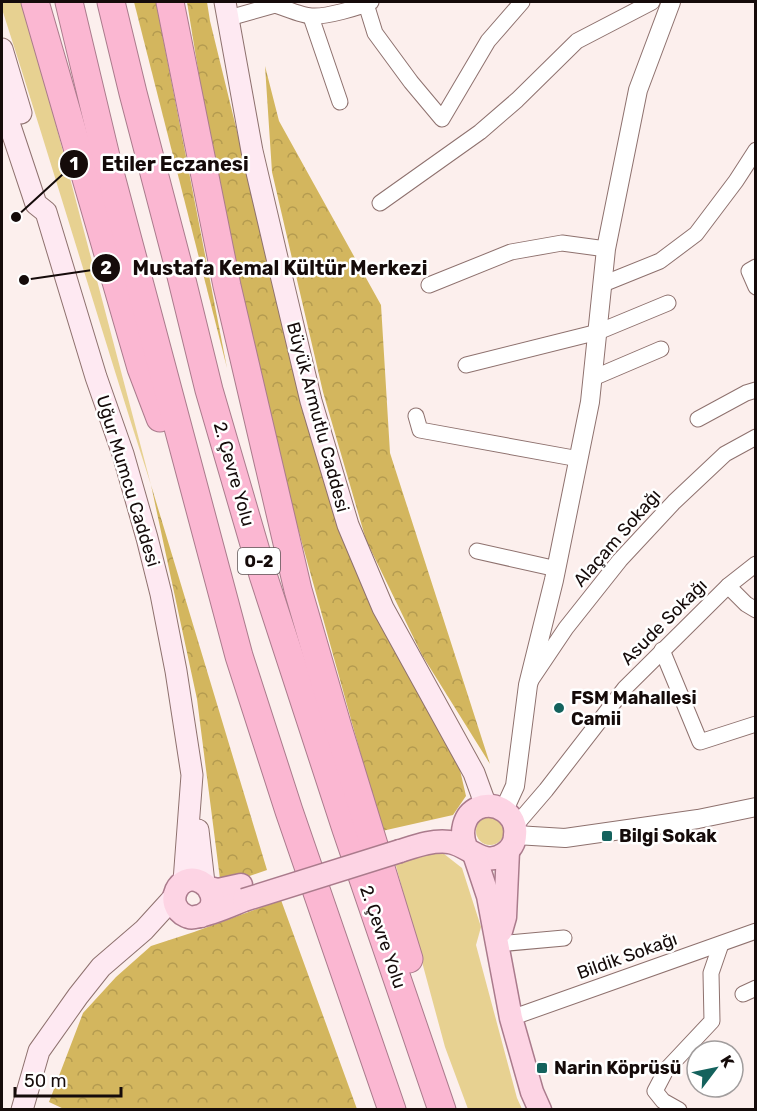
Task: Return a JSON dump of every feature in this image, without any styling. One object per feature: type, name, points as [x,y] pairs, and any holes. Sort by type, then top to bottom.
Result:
[{"type":"highway","points":[[35,2],[141,368],[213,560]]},
{"type":"highway","name":"O-2","points":[[69,2],[108,165],[239,656],[289,811],[392,1110]]},
{"type":"highway","name":"2. Çevre Yolu","points":[[111,2],[209,390],[263,575],[346,829],[442,1110]]},
{"type":"highway","points":[[170,2],[229,296],[298,590],[452,1110]]},
{"type":"highway","points":[[289,811],[351,1029],[377,1110]]},
{"type":"main road","name":"Büyük Armutlu Caddesi","points":[[227,10],[252,150],[311,401],[348,525],[383,608],[474,773],[506,826]]},
{"type":"main road","points":[[2,59],[47,196],[46,212]]},
{"type":"main road","name":"Uğur Mumcu Caddesi","points":[[2,104],[36,204],[46,212],[96,377],[123,454],[161,594],[192,775],[193,887]]},
{"type":"main road","points":[[506,826],[473,811],[464,822],[463,840],[470,850],[488,896],[511,1018],[532,1092],[540,1110]]},
{"type":"main road","points":[[144,930],[196,917],[243,893],[398,844],[428,829],[464,822]]},
{"type":"main road","points":[[398,844],[450,842],[482,858],[490,859],[500,857],[506,826]]},
{"type":"main road","points":[[498,944],[505,917],[506,826]]},
{"type":"main road","points":[[22,1110],[39,1051],[101,967],[193,887],[243,893]]},
{"type":"main road","points":[[193,887],[212,895],[212,904],[209,909],[196,917],[182,914],[177,909],[193,887]]},
{"type":"street","points":[[227,10],[275,3],[311,16],[339,12],[368,3],[375,33],[442,119],[488,41],[522,2]]},
{"type":"street","points":[[380,203],[480,132],[518,100],[578,41],[652,2]]},
{"type":"street","points":[[671,2],[639,90],[606,249],[590,402],[557,569],[528,685],[515,786],[506,826],[565,838],[698,819],[756,807]]},
{"type":"street","points":[[311,16],[340,102]]},
{"type":"street","points":[[603,284],[660,261],[696,234],[756,150]]},
{"type":"street","points":[[429,285],[511,252],[562,243],[606,249]]},
{"type":"street","points":[[756,267],[749,271],[756,287]]},
{"type":"street","points":[[466,365],[598,332],[668,303]]},
{"type":"street","points":[[593,378],[661,349]]},
{"type":"street","points":[[698,419],[756,390]]},
{"type":"street","points":[[416,416],[420,430],[579,459]]},
{"type":"street","name":"Alaçam Sokağı","points":[[528,685],[566,628],[628,552],[674,502],[725,454],[756,436]]},
{"type":"street","points":[[477,551],[557,569]]},
{"type":"street","name":"Asude Sokağı","points":[[506,826],[546,790],[626,688],[662,650],[728,586],[756,564]]},
{"type":"street","points":[[728,586],[746,604],[756,610]]},
{"type":"street","points":[[662,650],[700,742],[756,724]]},
{"type":"street","name":"Bildik Sokağı","points":[[511,1018],[756,931]]},
{"type":"street","points":[[498,944],[564,938]]},
{"type":"street","points":[[679,1110],[663,1101],[655,1091],[666,1070],[712,1021],[711,973],[721,944]]},
{"type":"shaded area","points":[[2,2],[22,2],[151,485],[2,9]]},
{"type":"shaded area","points":[[490,817],[500,821],[504,831],[500,841],[490,845],[480,841],[476,831],[480,821]]},
{"type":"shaded area","points":[[439,850],[462,868],[481,927],[476,945],[517,1098],[522,1109],[468,1109],[445,1047],[395,862]]},
{"type":"green space","points":[[134,2],[156,2],[227,368]]},
{"type":"green space","points":[[187,2],[207,2],[315,450],[460,770],[466,796],[453,815],[382,831],[259,388],[204,106]]},
{"type":"green space","points":[[265,66],[279,121],[381,305],[390,453],[490,764],[422,655],[366,540],[323,392],[272,172]]},
{"type":"green space","points":[[151,485],[267,870],[235,881],[220,879],[197,699]]},
{"type":"green space","points":[[281,900],[357,1109],[66,1110],[49,1102],[83,1013],[116,977],[151,946]]},
{"type":"place","name":"Etiler Eczanesi","points":[[16,217]]},
{"type":"place","name":"Mustafa Kemal Kültür Merkezi","points":[[24,280]]},
{"type":"place","name":"FSM Mahallesi Camii","points":[[559,708]]},
{"type":"place","name":"Bilgi Sokak","points":[[607,836]]},
{"type":"place","name":"Narin Köprüsü","points":[[542,1068]]}]
